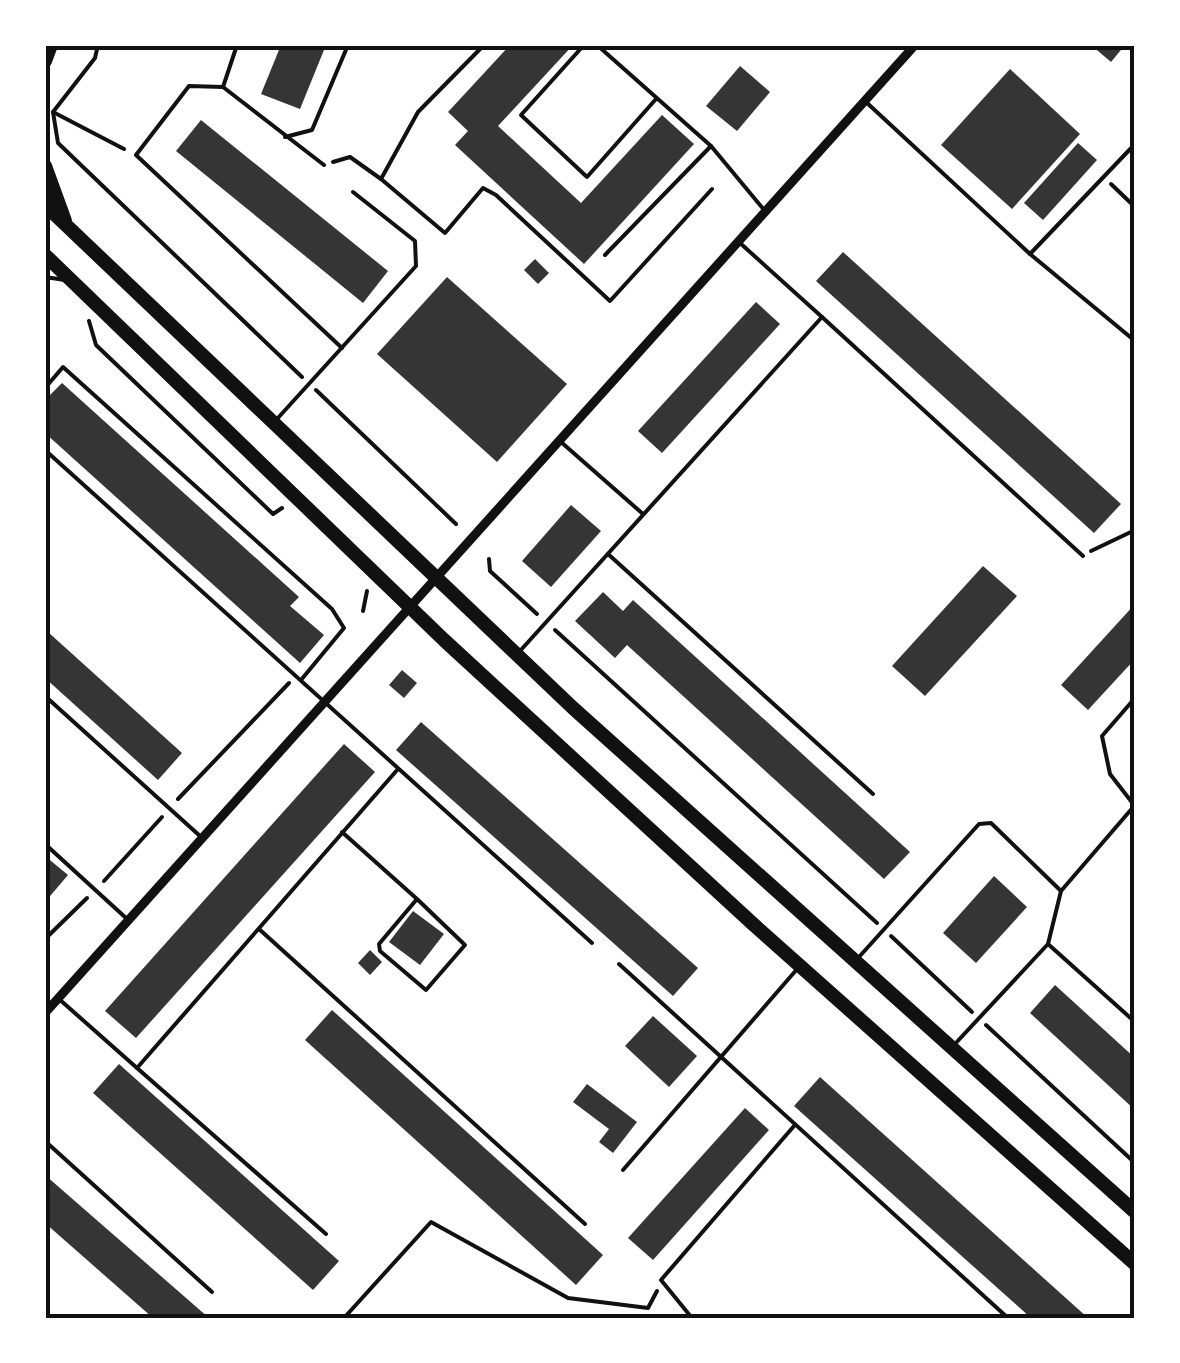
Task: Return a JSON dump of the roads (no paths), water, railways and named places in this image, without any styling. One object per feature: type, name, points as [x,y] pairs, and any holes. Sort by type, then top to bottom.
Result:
[{"type":"main road","points":[[45,62],[51,45]]},
{"type":"main road","points":[[45,166],[65,222]]},
{"type":"main road","points":[[45,205],[517,654],[1135,1212]]},
{"type":"main road","points":[[45,254],[444,640],[1135,1264]]},
{"type":"street","points":[[45,1014],[915,45]]},
{"type":"lane","points":[[223,87],[237,45]]},
{"type":"lane","points":[[284,137],[312,130],[348,45]]},
{"type":"lane","points":[[584,45],[520,115],[587,177],[656,98]]},
{"type":"lane","points":[[597,45],[711,146],[766,211]]},
{"type":"lane","points":[[324,165],[223,87],[189,86],[136,155],[342,348]]},
{"type":"lane","points":[[864,100],[1030,254],[1135,341]]},
{"type":"lane","points":[[1030,254],[1135,144]]},
{"type":"lane","points":[[605,255],[711,146]]},
{"type":"lane","points":[[272,425],[416,266],[415,241],[353,192]]},
{"type":"lane","points":[[739,242],[1082,556]]},
{"type":"lane","points":[[45,277],[74,282]]},
{"type":"lane","points":[[517,654],[822,318]]},
{"type":"lane","points":[[45,388],[63,367],[332,609],[344,628],[301,680]]},
{"type":"lane","points":[[561,442],[643,514]]},
{"type":"lane","points":[[45,450],[592,943]]},
{"type":"lane","points":[[608,554],[873,794]]},
{"type":"lane","points":[[45,696],[204,839]]},
{"type":"lane","points":[[951,1048],[1048,944],[1062,891],[1135,805],[1110,774],[1102,736],[1135,698]]},
{"type":"lane","points":[[137,1068],[398,769]]},
{"type":"lane","points":[[856,960],[979,824],[991,824],[1062,891]]},
{"type":"lane","points":[[342,832],[417,899],[465,945],[426,990],[380,951],[379,944],[417,899]]},
{"type":"lane","points":[[45,844],[130,922]]},
{"type":"lane","points":[[259,929],[585,1224]]},
{"type":"lane","points":[[1048,944],[1135,1022]]},
{"type":"lane","points":[[618,964],[1008,1318]]},
{"type":"lane","points":[[623,1170],[801,964]]},
{"type":"lane","points":[[59,999],[326,1234]]},
{"type":"lane","points":[[692,1318],[662,1280],[794,1126]]},
{"type":"lane","points":[[45,1141],[212,1292]]}]
